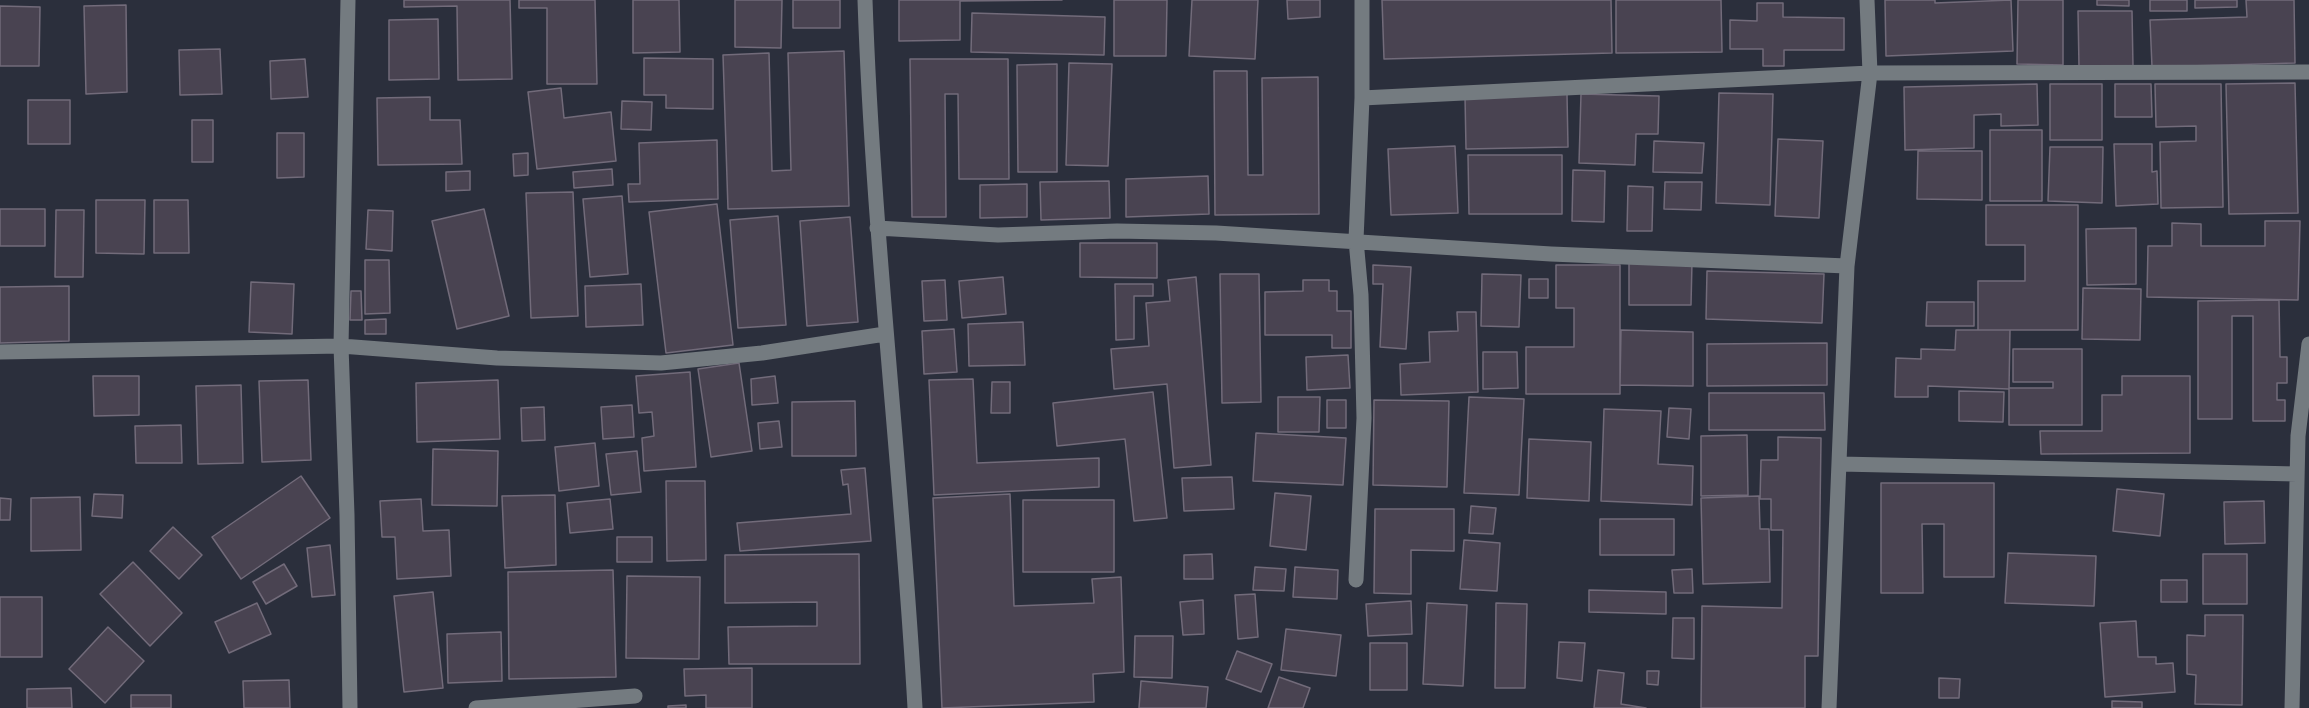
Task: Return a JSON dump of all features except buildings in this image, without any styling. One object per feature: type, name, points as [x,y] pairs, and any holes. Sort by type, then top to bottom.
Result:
[{"type":"street","points":[[348,0],[341,346],[350,708]]},
{"type":"street","points":[[865,0],[877,228],[904,527],[915,708]]},
{"type":"street","points":[[1356,580],[1364,418],[1361,295],[1356,240],[1362,98],[1362,0]]},
{"type":"street","points":[[1829,708],[1847,266],[1870,74],[1867,0]]},
{"type":"street","points":[[1362,98],[1870,74],[2309,72]]},
{"type":"street","points":[[877,228],[998,235],[1117,231],[1356,240],[1551,254],[1847,266]]},
{"type":"street","points":[[0,351],[341,346],[497,358],[661,363],[762,353],[885,334]]},
{"type":"street","points":[[2292,708],[2297,474],[2303,448],[2309,344]]},
{"type":"street","points":[[1840,464],[2297,474]]},
{"type":"street","points":[[476,708],[635,696]]}]
